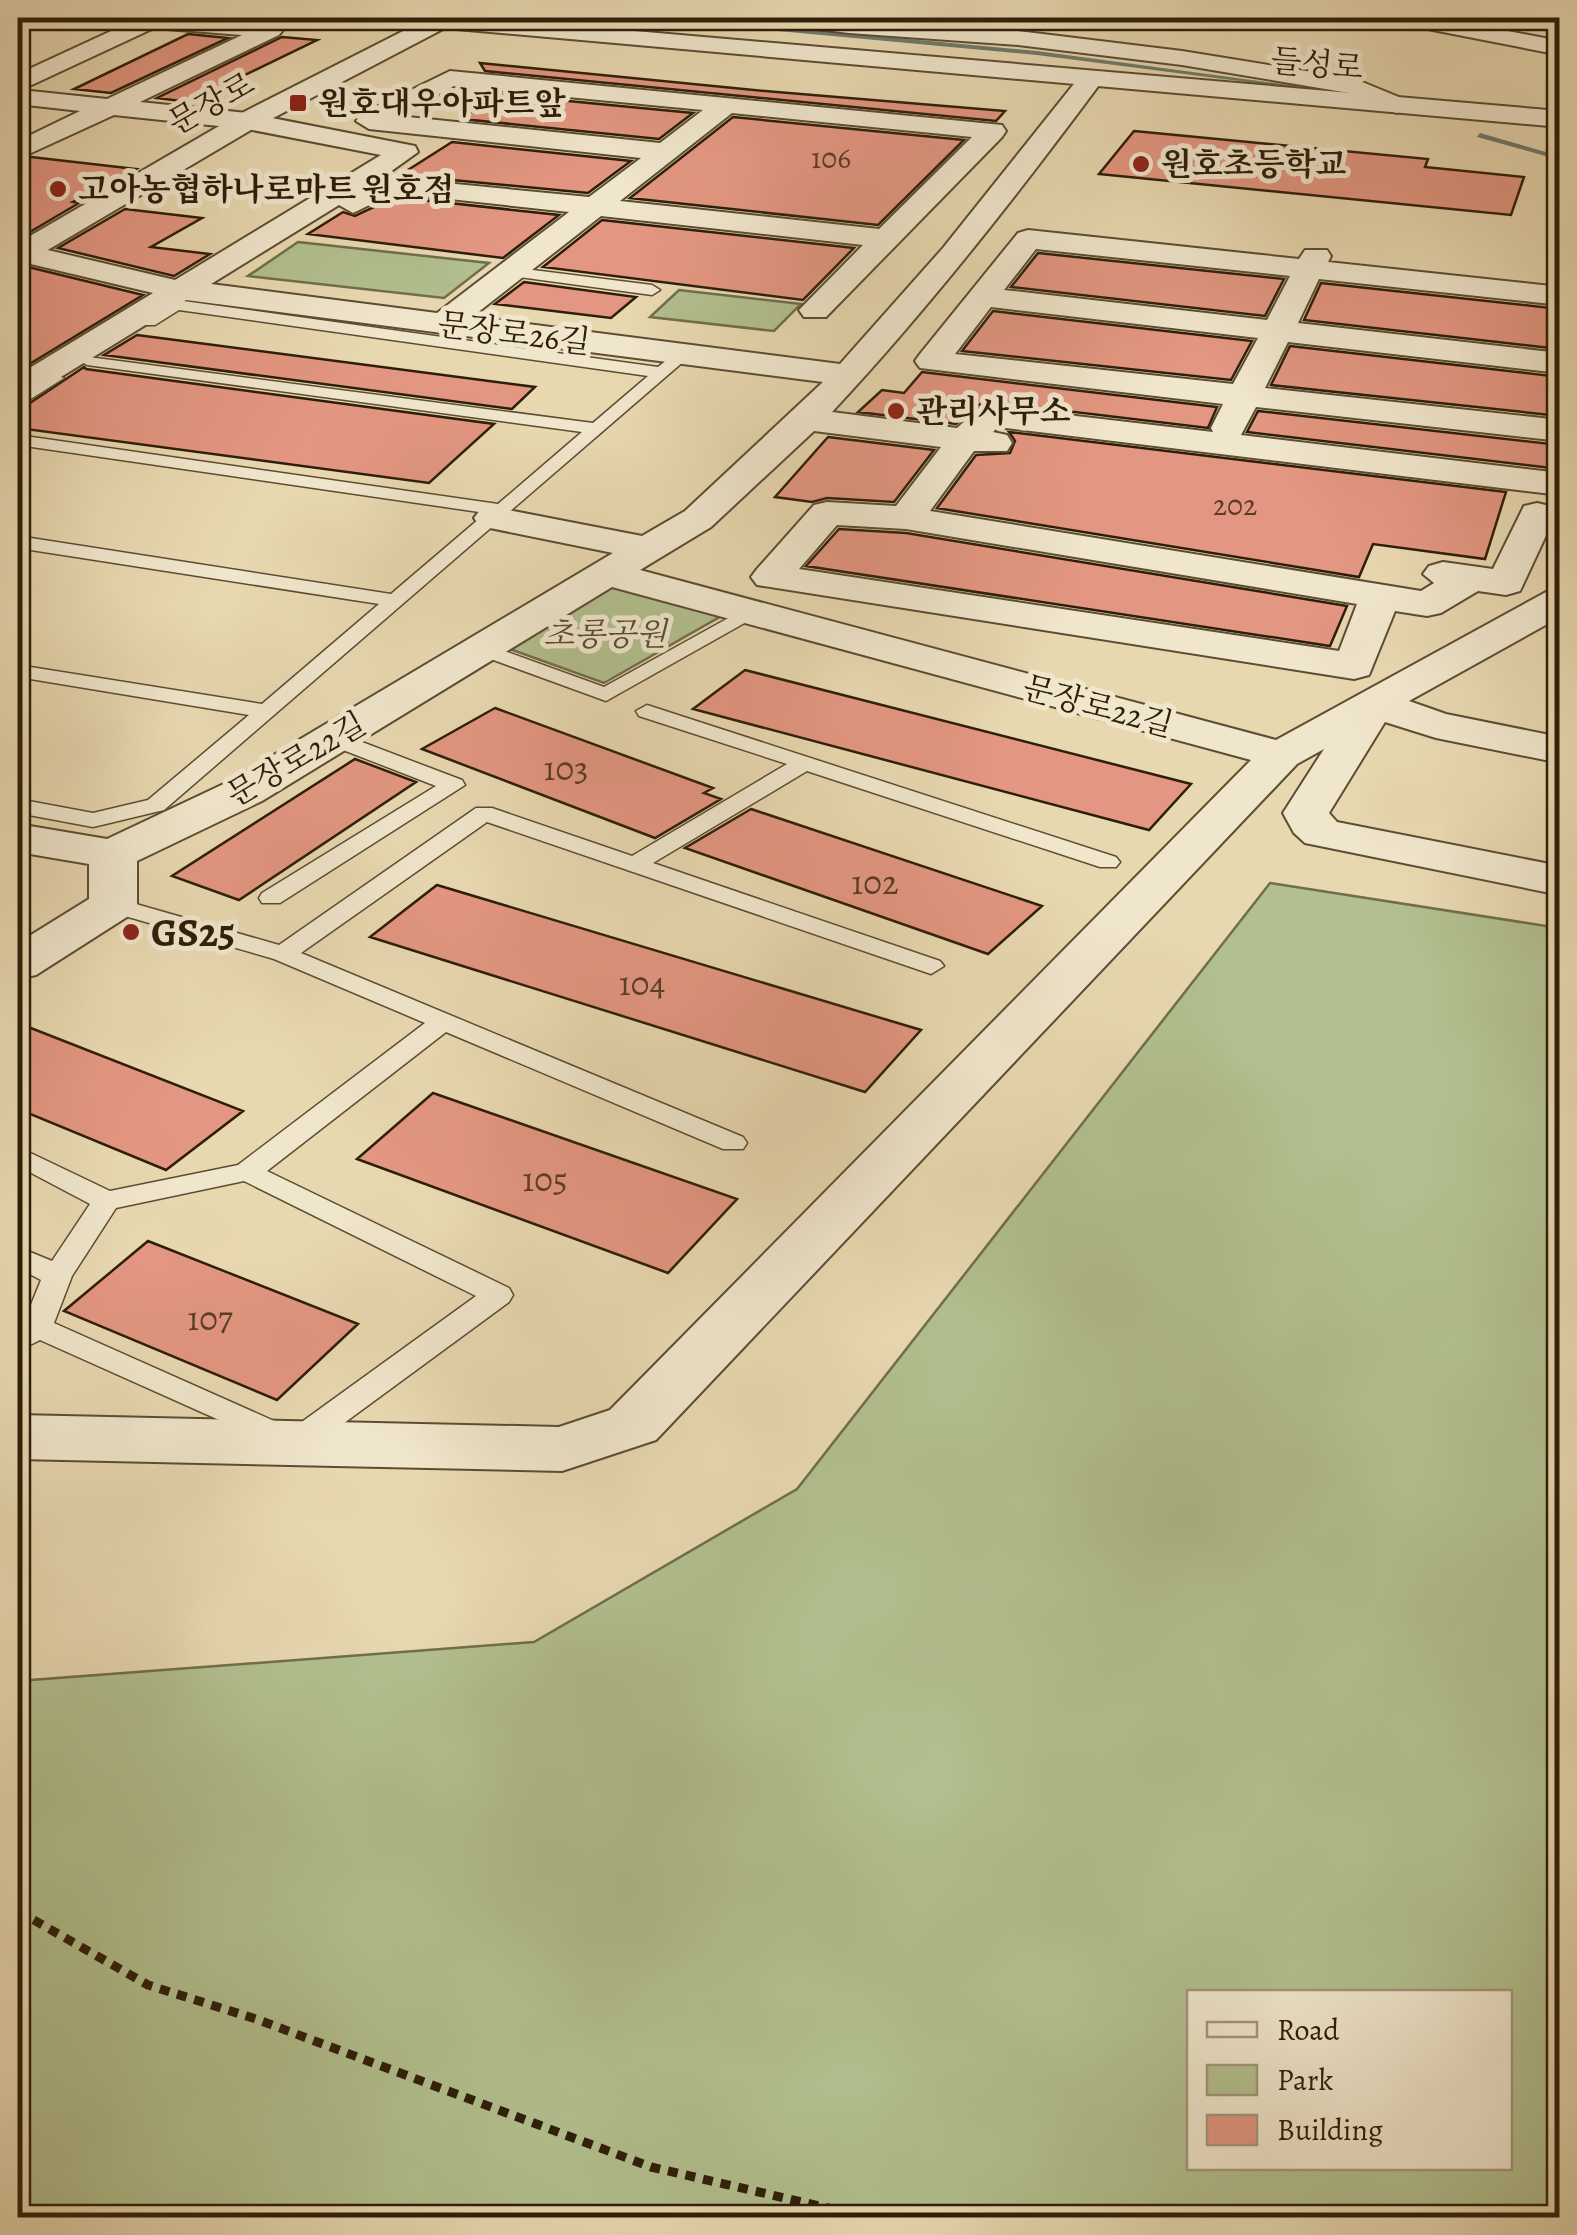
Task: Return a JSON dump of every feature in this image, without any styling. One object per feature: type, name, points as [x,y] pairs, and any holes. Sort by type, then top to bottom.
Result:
[{"type":"street","points":[[18,22],[28,18]]},
{"type":"street","points":[[18,151],[271,30],[112,18]]},
{"type":"street","name":"들성로","points":[[411,18],[1558,119]]},
{"type":"street","points":[[584,33],[614,18]]},
{"type":"street","points":[[783,18],[1037,40],[1182,58],[1355,87],[1397,106]]},
{"type":"street","points":[[1407,18],[1560,48]]},
{"type":"street","name":"문장로","points":[[19,253],[248,121],[444,19]]},
{"type":"street","points":[[18,83],[151,21]]},
{"type":"street","name":"문장로22길","points":[[113,854],[246,791],[698,519],[742,482],[847,375],[983,222],[1090,80]]},
{"type":"street","points":[[665,152],[369,121],[420,94],[715,114],[975,149],[815,310]]},
{"type":"street","points":[[18,97],[248,121],[406,152],[18,390]]},
{"type":"street","points":[[443,324],[715,114]]},
{"type":"street","points":[[478,132],[445,152],[640,172]]},
{"type":"street","points":[[860,265],[353,204],[390,184],[886,238]]},
{"type":"street","points":[[983,222],[1560,296]]},
{"type":"street","points":[[1560,281],[1028,239],[932,361],[1560,407]]},
{"type":"street","name":"문장로26길","points":[[19,253],[181,289],[443,324],[673,364],[847,375]]},
{"type":"street","points":[[1221,442],[1313,262]]},
{"type":"street","points":[[989,288],[1284,320],[1560,338]]},
{"type":"street","points":[[1284,320],[1560,362]]},
{"type":"street","points":[[1250,385],[1560,432]]},
{"type":"street","points":[[913,508],[964,440],[990,416],[1221,442],[1552,505]]},
{"type":"street","points":[[803,419],[1126,460],[1552,505]]},
{"type":"street","points":[[1126,460],[1221,442]]},
{"type":"street","points":[[779,506],[826,513],[913,508],[1506,584],[1552,505]]},
{"type":"street","points":[[913,508],[1427,604],[1471,578]]},
{"type":"street","points":[[826,513],[771,577],[1354,666],[1380,596]]},
{"type":"street","points":[[497,514],[649,549]]},
{"type":"street","name":"문장로22길","points":[[608,574],[1281,755]]},
{"type":"street","points":[[18,1437],[562,1448],[632,1425],[1281,755],[1560,600]]},
{"type":"street","points":[[1518,623],[1560,630]]},
{"type":"street","points":[[1374,704],[1436,726],[1560,750]]},
{"type":"street","points":[[1374,704],[1306,813],[1310,823],[1322,833],[1560,882]]},
{"type":"street","points":[[18,838],[113,854],[113,905],[18,964]]},
{"type":"lane","points":[[509,272],[652,290]]},
{"type":"lane","points":[[18,402],[176,305],[673,364]]},
{"type":"lane","points":[[87,360],[596,430]]},
{"type":"lane","points":[[18,806],[93,820],[156,805],[673,364]]},
{"type":"lane","points":[[18,440],[497,514]]},
{"type":"lane","points":[[18,542],[396,601]]},
{"type":"lane","points":[[481,649],[606,695],[750,612]]},
{"type":"lane","points":[[18,671],[266,711]]},
{"type":"lane","points":[[647,710],[1108,862]]},
{"type":"lane","points":[[271,898],[454,784],[334,738]]},
{"type":"lane","points":[[634,864],[806,762]]},
{"type":"lane","points":[[284,954],[484,813],[930,966]]},
{"type":"lane","points":[[113,905],[284,954],[733,1143]]},
{"type":"lane","points":[[18,1155],[106,1200],[246,1172],[444,1021]]},
{"type":"lane","points":[[106,1200],[57,1276],[28,1334],[295,1443],[498,1295],[246,1172]]},
{"type":"lane","points":[[18,1256],[57,1276]]},
{"type":"path","points":[[18,1911],[148,1985],[256,2019],[651,2167],[871,2218]]},
{"type":"green space","points":[[298,242],[489,263],[444,298],[248,276]]},
{"type":"green space","points":[[679,290],[801,304],[774,331],[650,317]]},
{"type":"green space","name":"초롱공원","points":[[611,581],[723,615],[604,683],[504,647]]},
{"type":"green space","points":[[1270,883],[1559,928],[1559,2217],[18,2217],[18,1681],[534,1642],[797,1489]]},
{"type":"building","points":[[188,34],[228,38],[111,93],[74,89]]},
{"type":"building","points":[[282,37],[317,40],[189,102],[157,98]]},
{"type":"building","points":[[480,63],[1005,111],[996,121],[485,71]]},
{"type":"building","points":[[494,94],[693,113],[659,139],[462,119]]},
{"type":"building","points":[[733,117],[964,140],[878,225],[630,198]]},
{"type":"building","points":[[1134,131],[1428,159],[1425,167],[1524,177],[1511,215],[1099,174]]},
{"type":"building","points":[[452,142],[631,161],[588,193],[400,175]]},
{"type":"building","name":"고아농협하나로마트 원호점","points":[[31,157],[136,169],[73,202],[79,203],[18,239],[18,163]]},
{"type":"building","points":[[395,197],[559,215],[503,258],[308,234],[343,212],[355,216]]},
{"type":"building","points":[[125,209],[202,218],[151,247],[210,254],[174,276],[58,248]]},
{"type":"building","points":[[602,220],[854,248],[803,300],[543,267]]},
{"type":"building","points":[[1038,253],[1284,279],[1265,316],[1011,287]]},
{"type":"building","points":[[18,267],[143,295],[18,371]]},
{"type":"building","points":[[524,282],[636,297],[611,318],[495,304]]},
{"type":"building","points":[[1321,283],[1560,309],[1560,349],[1304,320]]},
{"type":"building","points":[[993,311],[1252,341],[1231,380],[962,351]]},
{"type":"building","points":[[137,335],[535,387],[512,409],[104,355]]},
{"type":"building","points":[[1290,346],[1560,377],[1560,416],[1271,385]]},
{"type":"building","points":[[84,367],[494,424],[429,483],[18,428],[18,411]]},
{"type":"building","points":[[922,372],[1217,407],[1208,428],[990,402],[975,406],[956,424],[858,412],[882,390],[904,393]]},
{"type":"building","points":[[1258,411],[1560,445],[1560,469],[1247,432]]},
{"type":"building","points":[[1009,432],[1506,492],[1485,559],[1373,544],[1359,577],[937,508],[976,455],[1010,453],[1015,441]]},
{"type":"building","points":[[828,437],[934,450],[894,502],[827,498],[812,502],[775,497]]},
{"type":"building","points":[[839,529],[906,533],[1347,606],[1330,646],[806,566]]},
{"type":"building","points":[[745,670],[1191,784],[1149,830],[693,709]]},
{"type":"building","points":[[495,708],[713,788],[704,793],[721,799],[655,838],[422,749]]},
{"type":"building","points":[[355,759],[416,782],[239,900],[172,876]]},
{"type":"building","points":[[751,809],[1042,906],[988,954],[685,848]]},
{"type":"building","points":[[437,885],[921,1030],[865,1092],[370,937]]},
{"type":"building","points":[[18,1023],[243,1111],[166,1170],[18,1109]]},
{"type":"building","points":[[433,1093],[737,1199],[668,1273],[357,1159]]},
{"type":"building","points":[[148,1241],[358,1324],[277,1400],[64,1311]]},
{"type":"waterway","points":[[710,18],[747,26],[1037,53],[1294,86]]},
{"type":"waterway","points":[[1480,135],[1560,158]]},
{"type":"place","name":"원호대우아파트앞","points":[[298,103]]},
{"type":"place","name":"원호초등학교","points":[[1141,164]]},
{"type":"place","name":"고아농협하나로마트 원호점","points":[[58,189]]},
{"type":"place","name":"관리사무소","points":[[896,411]]},
{"type":"place","name":"GS25","points":[[131,932]]}]
